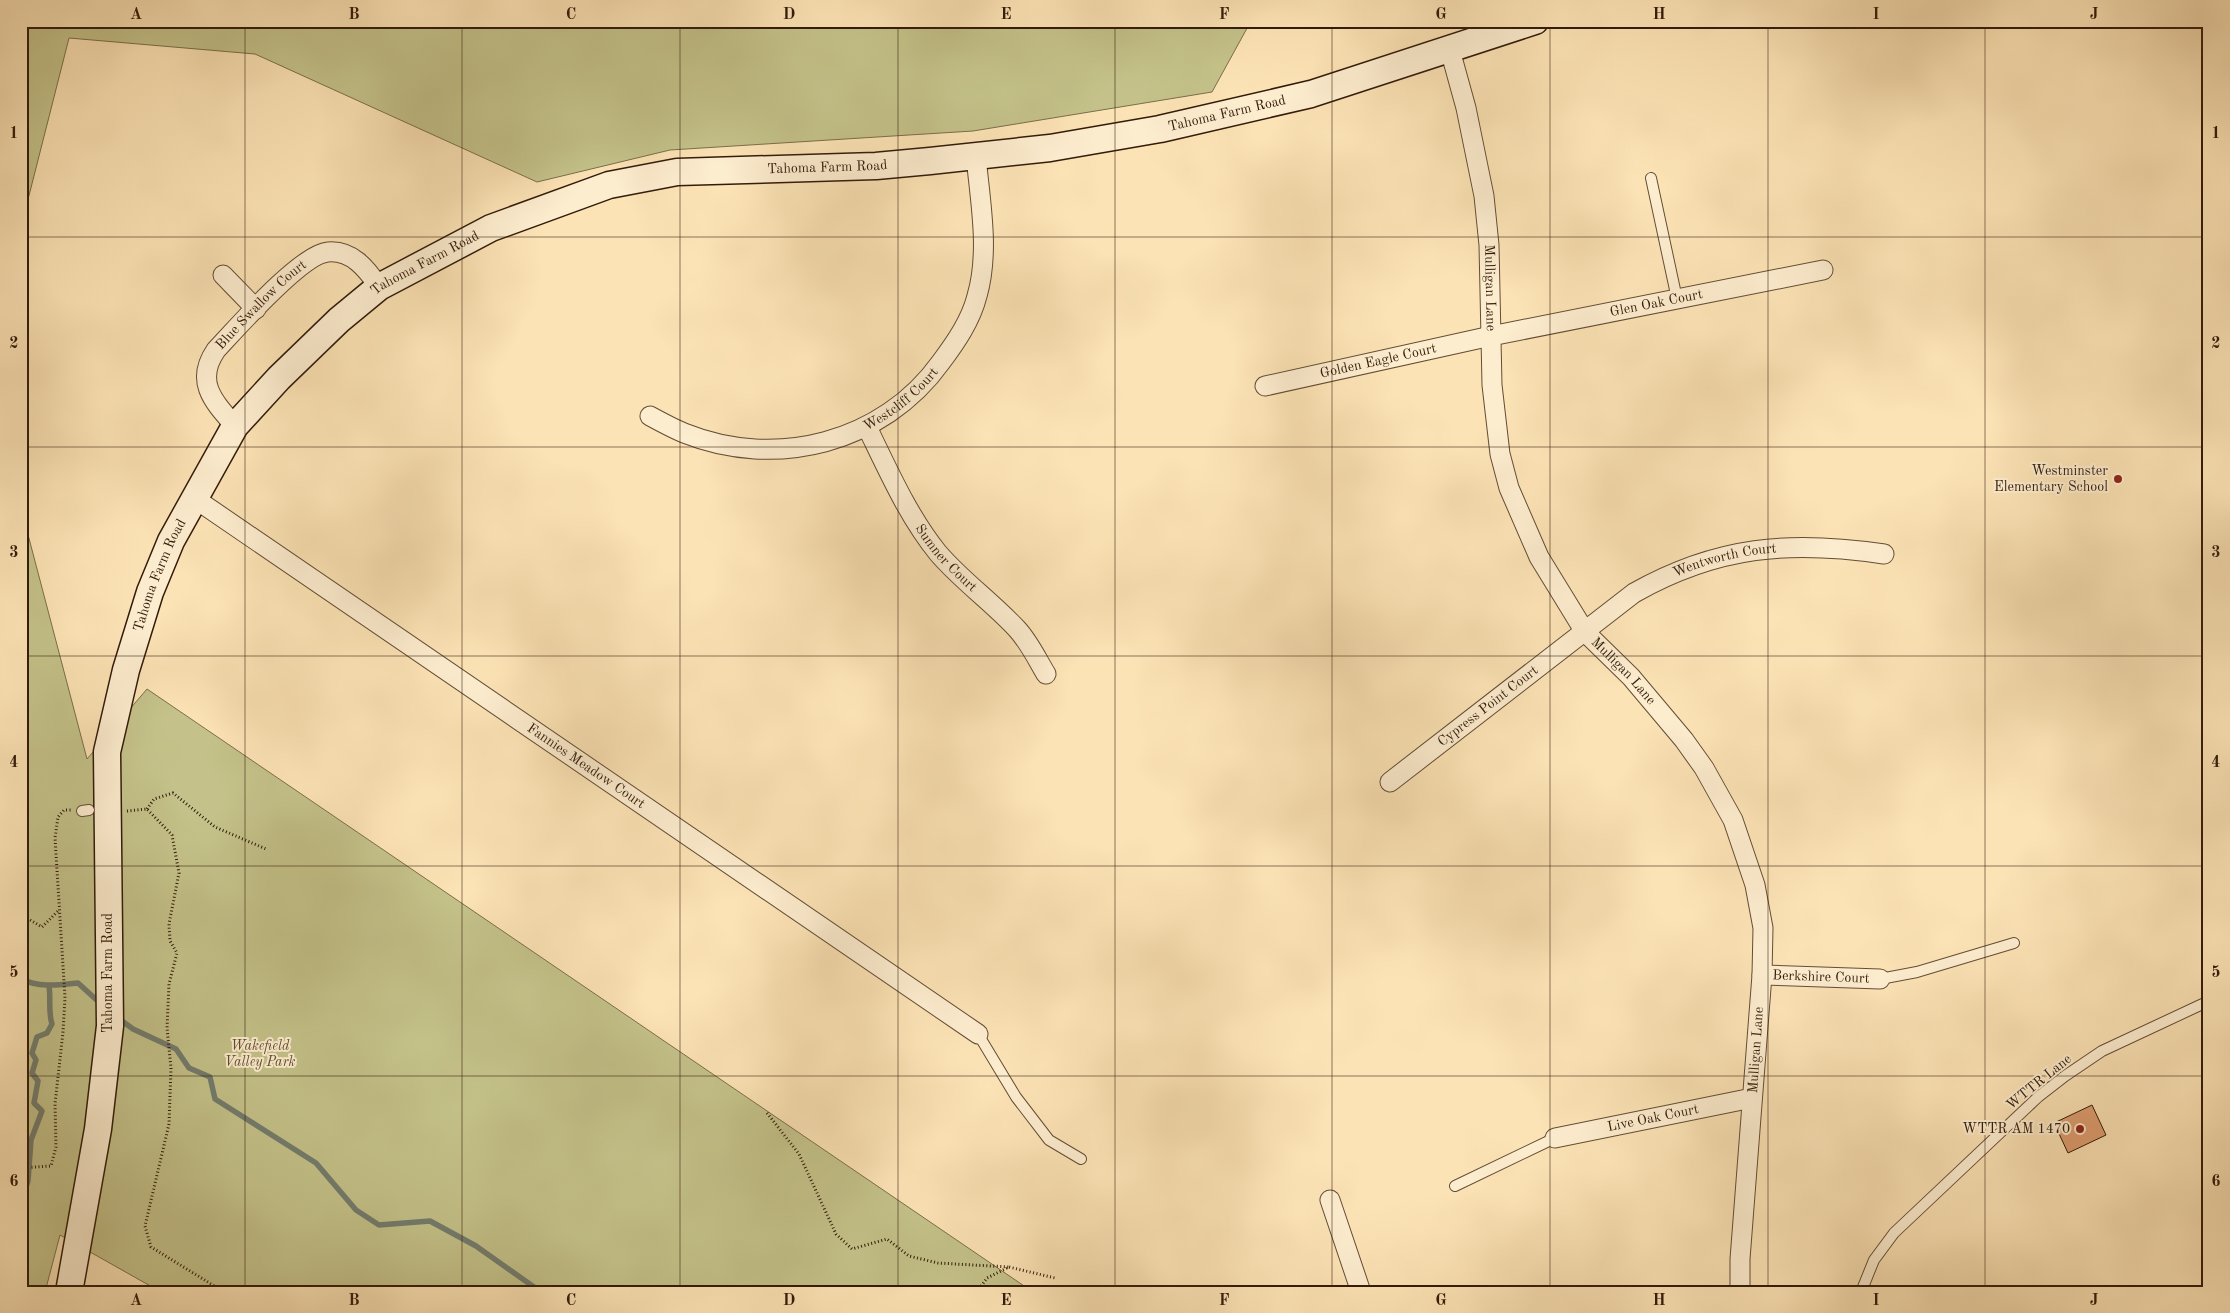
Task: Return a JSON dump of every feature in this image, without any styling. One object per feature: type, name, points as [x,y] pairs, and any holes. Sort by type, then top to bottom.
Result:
[{"type":"street","name":"Tahoma Farm Road","points":[[69,1292],[98,1129],[110,1026],[107,752],[126,670],[150,592],[171,541],[235,426],[279,378],[339,320],[380,287],[491,228],[609,185],[677,172],[876,166],[976,156],[1050,148],[1160,129],[1237,113],[1311,94],[1535,21]]},
{"type":"street","name":"Mulligan Lane","points":[[1450,50],[1466,108],[1484,196],[1490,245],[1490,336],[1495,419],[1500,454],[1509,488],[1539,557],[1585,632],[1631,677],[1684,740],[1704,768],[1734,820],[1755,885],[1763,928],[1762,975],[1740,1259],[1740,1292]]},
{"type":"street","name":"Westcliff Court","points":[[650,416],[684,433],[742,447],[767,449],[817,445],[867,427],[892,411],[920,388],[960,334],[974,304],[982,271],[983,245],[976,156]]},
{"type":"street","name":"Blue Swallow Court","points":[[235,426],[216,405],[209,393],[206,372],[216,350],[256,308],[303,264],[327,252],[346,255],[356,260],[380,287]]},
{"type":"street","name":"Glen Oak Court","points":[[1490,336],[1823,270]]},
{"type":"street","points":[[223,275],[256,308]]},
{"type":"street","name":"Golden Eagle Court","points":[[1265,386],[1490,336]]},
{"type":"street","name":"Sumner Court","points":[[867,427],[899,492],[937,552],[965,583],[1001,612],[1018,631],[1046,674]]},
{"type":"street","name":"Fannies Meadow Court","points":[[194,498],[978,1034]]},
{"type":"street","name":"Wentworth Court","points":[[1585,632],[1634,594],[1662,577],[1692,564],[1721,556],[1762,549],[1800,547],[1842,548],[1884,554]]},
{"type":"street","name":"Cypress Point Court","points":[[1390,782],[1585,632]]},
{"type":"street","name":"Berkshire Court","points":[[1762,975],[1880,979]]},
{"type":"street","name":"Live Oak Court","points":[[1554,1138],[1752,1098]]},
{"type":"street","points":[[1330,1200],[1361,1292]]},
{"type":"lane","points":[[1651,178],[1677,299]]},
{"type":"lane","points":[[1880,979],[1917,972],[2014,943]]},
{"type":"lane","name":"WTTR Lane","points":[[1861,1292],[1874,1260],[1894,1234],[2038,1097],[2102,1051],[2209,1001]]},
{"type":"lane","points":[[978,1034],[1016,1097],[1049,1140],[1081,1159]]},
{"type":"lane","points":[[1454,1186],[1554,1138]]},
{"type":"path","points":[[147,809],[154,798],[173,793],[215,827],[266,849]]},
{"type":"path","points":[[124,811],[147,809]]},
{"type":"path","points":[[147,809],[172,835],[179,873],[169,924],[170,941],[177,953],[169,984],[167,1028],[170,1068],[169,1124],[145,1226],[151,1247],[224,1292]]},
{"type":"path","points":[[21,1168],[51,1166],[56,1147],[55,1104],[63,1032],[64,970],[58,911],[55,838],[58,817],[64,810],[85,810]]},
{"type":"path","points":[[21,910],[25,916],[42,928],[58,911]]},
{"type":"path","points":[[767,1113],[799,1154],[836,1234],[852,1249],[886,1239],[909,1256],[938,1263],[1009,1267],[1054,1278]]},
{"type":"path","points":[[977,1292],[987,1278],[1009,1267]]},
{"type":"green space","points":[[21,21],[1251,21],[1212,92],[973,131],[670,150],[537,182],[255,54],[69,38],[21,227]]},
{"type":"green space","name":"Wakefield Valley Park","points":[[21,508],[87,759],[147,689],[1033,1292],[161,1292],[60,1235],[45,1292],[21,1292]]},
{"type":"building","name":"WTTR AM 1470","points":[[2092,1105],[2106,1135],[2068,1153],[2054,1123]]},
{"type":"waterway","points":[[21,979],[42,985],[78,983],[101,1004]]},
{"type":"waterway","points":[[21,1202],[28,1181],[31,1140],[42,1111],[34,1103],[38,1081],[32,1073],[36,1060],[32,1053],[37,1037],[47,1033],[52,1024],[49,986]]},
{"type":"waterway","points":[[118,1018],[133,1029],[176,1049],[189,1068],[210,1077],[215,1099],[316,1163],[356,1210],[379,1225],[430,1221],[476,1246],[541,1292]]},
{"type":"place","name":"Westminster Elementary School","points":[[2118,479]]},
{"type":"place","name":"WTTR AM 1470","points":[[2080,1129]]}]
